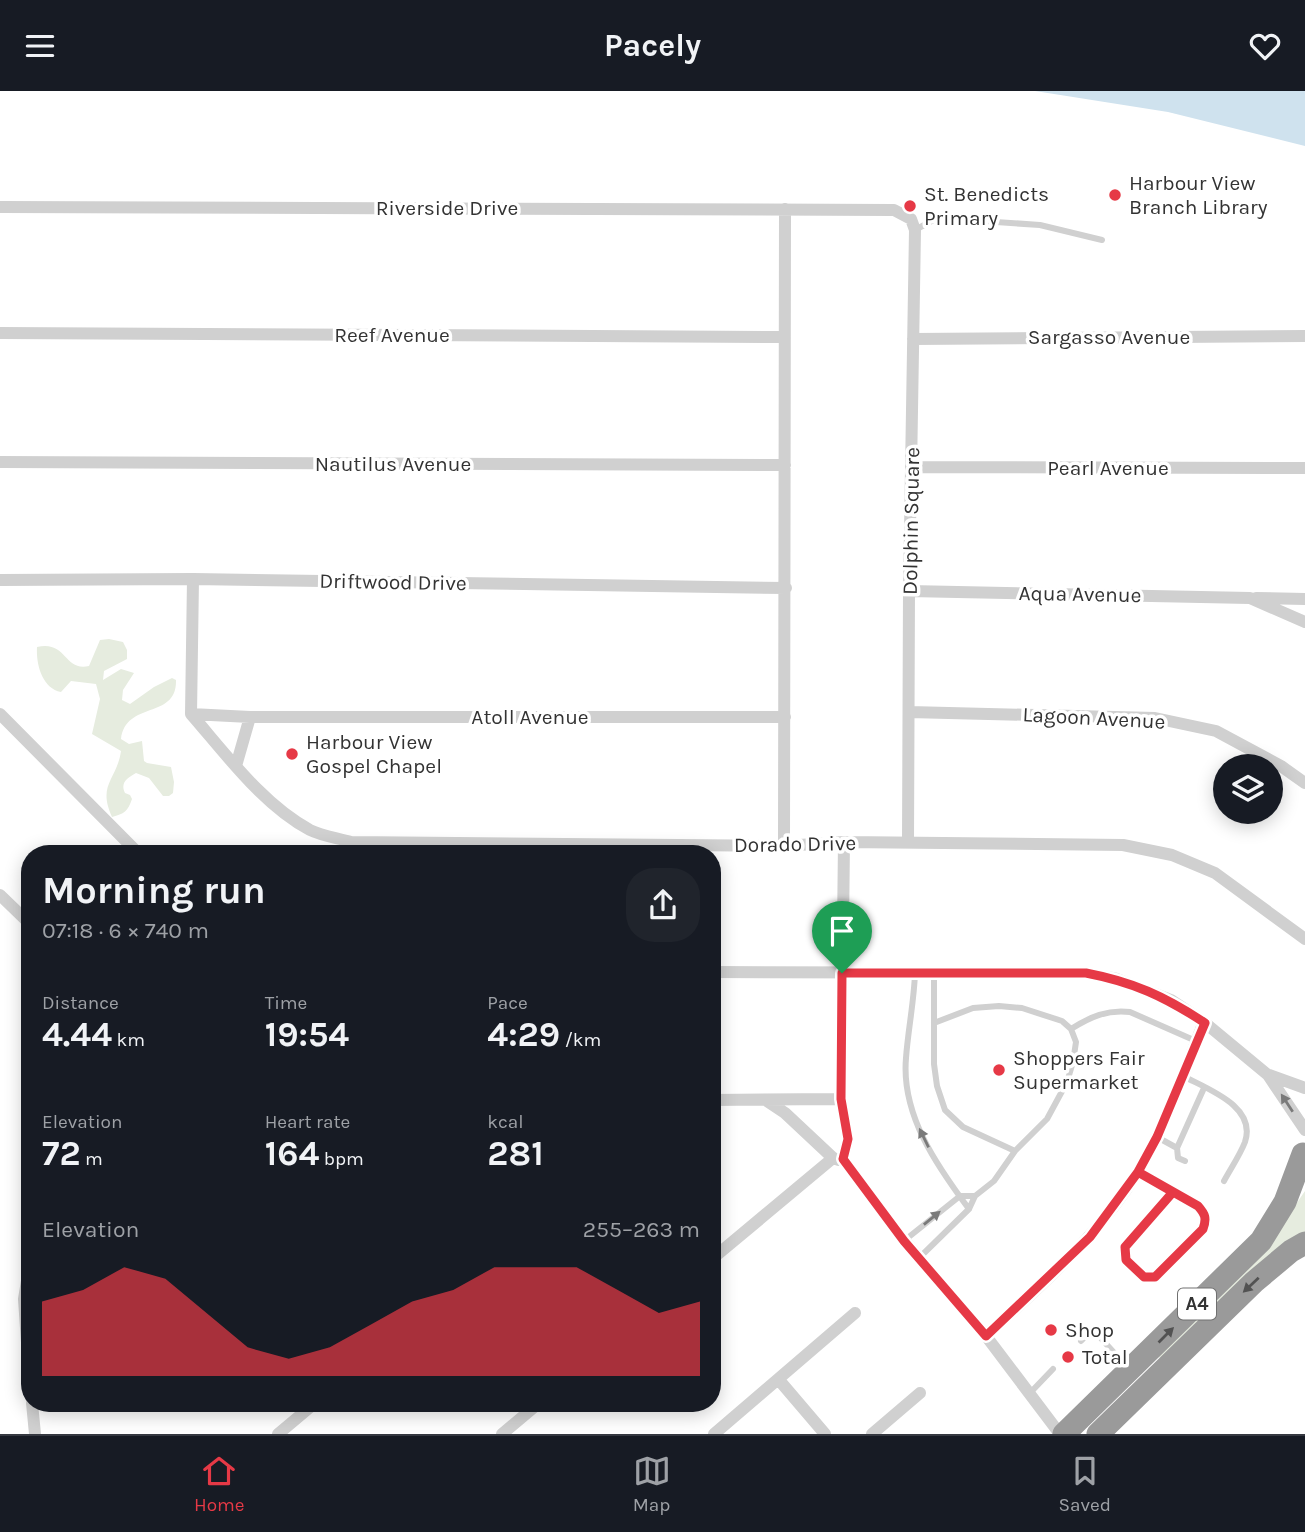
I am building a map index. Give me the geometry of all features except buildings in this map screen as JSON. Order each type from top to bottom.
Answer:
[{"type":"highway","name":"A4","points":[[1062,1434],[1130,1371],[1261,1241],[1285,1202],[1304,1155]]},
{"type":"highway","name":"A4","points":[[1098,1434],[1254,1282],[1291,1251],[1305,1243]]},
{"type":"street","name":"Riverside Drive","points":[[0,207],[894,210],[911,219],[915,230]]},
{"type":"street","points":[[784,846],[785,209]]},
{"type":"street","name":"Dolphin Square","points":[[908,842],[915,230]]},
{"type":"street","name":"Reef Avenue","points":[[0,333],[783,337]]},
{"type":"street","name":"Sargasso Avenue","points":[[913,339],[1305,336]]},
{"type":"street","name":"Nautilus Avenue","points":[[0,462],[785,465]]},
{"type":"street","name":"Pearl Avenue","points":[[912,467],[1305,468]]},
{"type":"street","points":[[191,714],[193,579]]},
{"type":"street","name":"Driftwood Drive","points":[[0,580],[193,579],[786,588]]},
{"type":"street","name":"Aqua Avenue","points":[[909,590],[1305,599]]},
{"type":"street","name":"Aqua Avenue","points":[[1250,598],[1305,622]]},
{"type":"street","name":"Lagoon Avenue","points":[[909,712],[1155,718],[1216,731],[1281,766],[1305,783]]},
{"type":"street","points":[[0,714],[130,845]]},
{"type":"street","name":"Atoll Avenue","points":[[191,714],[250,717],[785,717]]},
{"type":"street","name":"Dorado Drive","points":[[191,714],[236,766],[279,809],[311,831],[351,842],[676,845]]},
{"type":"street","points":[[236,766],[250,717]]},
{"type":"street","points":[[721,1252],[838,1159],[848,1139],[841,1099],[844,842]]},
{"type":"street","name":"Dorado Drive","points":[[721,845],[784,846],[844,842],[1123,845],[1172,855],[1215,873],[1305,939]]},
{"type":"street","points":[[0,895],[21,915]]},
{"type":"street","points":[[721,972],[1086,973],[1117,979],[1171,1000],[1205,1023],[1268,1075],[1305,1131]]},
{"type":"street","points":[[986,1336],[1090,1237],[1138,1172],[1157,1137],[1205,1023]]},
{"type":"street","points":[[1268,1075],[1305,1088]]},
{"type":"street","points":[[721,1100],[841,1099]]},
{"type":"street","points":[[767,1101],[838,1159],[986,1336],[1062,1434]]},
{"type":"street","points":[[714,1434],[855,1313]]},
{"type":"street","points":[[779,1380],[825,1434]]},
{"type":"street","points":[[872,1434],[920,1393]]},
{"type":"street","points":[[33,1412],[35,1434]]},
{"type":"street","points":[[278,1434],[304,1412]]},
{"type":"street","points":[[502,1434],[528,1412]]},
{"type":"lane","points":[[915,230],[937,218],[1040,225],[1102,240]]},
{"type":"lane","points":[[915,973],[906,1059],[908,1094],[923,1140],[969,1209]]},
{"type":"lane","points":[[934,973],[937,1086],[946,1109],[963,1127],[1015,1151]]},
{"type":"lane","points":[[919,1258],[969,1209],[975,1196],[994,1181],[1015,1151],[1047,1119],[1067,1082],[1076,1042],[1072,1029],[1062,1021],[1044,1014],[999,1006],[973,1008],[934,1023]]},
{"type":"lane","points":[[1072,1029],[1088,1019],[1119,1011],[1130,1012],[1197,1041]]},
{"type":"lane","points":[[1183,1076],[1240,1110],[1244,1119],[1247,1131],[1245,1141],[1224,1181]]},
{"type":"lane","points":[[1185,1161],[1178,1158],[1177,1148],[1204,1088]]},
{"type":"lane","points":[[1157,1137],[1177,1148]]},
{"type":"lane","points":[[1138,1172],[1198,1206],[1206,1220],[1203,1229],[1155,1277],[1144,1277],[1126,1260],[1125,1247],[1173,1192]]},
{"type":"lane","points":[[904,1241],[960,1196],[975,1196]]},
{"type":"lane","points":[[1081,1341],[1089,1333],[1098,1335],[1130,1371]]},
{"type":"lane","points":[[1029,1393],[1053,1369]]},
{"type":"shaded area","points":[[100,640],[123,642],[127,659],[104,671],[103,680],[121,669],[134,673],[123,690],[122,700],[130,704],[154,687],[172,678],[176,680],[169,701],[132,719],[125,727],[121,739],[129,744],[142,741],[144,761],[171,767],[173,793],[163,796],[149,778],[136,773],[124,784],[125,793],[132,799],[129,806],[123,813],[112,817],[107,789],[121,751],[92,734],[100,699],[96,684],[71,681],[61,692],[54,690],[39,668],[37,654],[37,647],[47,646],[60,652],[75,665],[89,666]]},
{"type":"shaded area","points":[[1305,1191],[1305,1237],[1165,1363],[1155,1353],[1269,1243]]},
{"type":"water","points":[[1035,91],[1305,91],[1305,146],[1168,112]]},
{"type":"place","name":"Harbour View Branch Library","points":[[1115,195]]},
{"type":"place","name":"St. Benedicts Primary","points":[[910,206]]},
{"type":"place","name":"Harbour View Gospel Chapel","points":[[292,754]]},
{"type":"place","name":"Shoppers Fair Supermarket","points":[[999,1070]]},
{"type":"place","name":"Shop","points":[[1051,1330]]},
{"type":"place","name":"Total","points":[[1068,1357]]},
{"type":"route","points":[[842,973],[841,1099],[848,1139],[843,1159],[904,1241],[986,1336],[1090,1237],[1138,1172],[1173,1192],[1125,1247],[1126,1260],[1144,1277],[1155,1277],[1203,1229],[1206,1220],[1198,1206],[1138,1172],[1157,1137],[1205,1023],[1171,1000],[1117,979],[1086,973],[842,973]]}]
